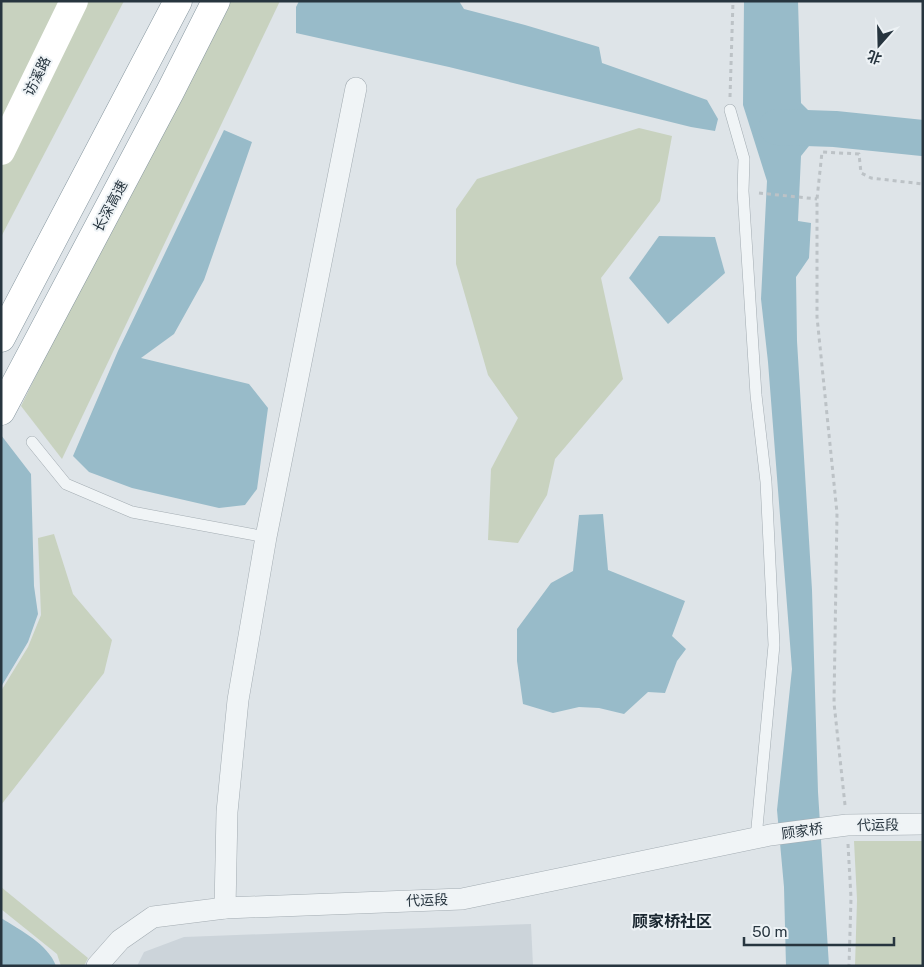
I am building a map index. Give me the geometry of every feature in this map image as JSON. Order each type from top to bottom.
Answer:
[{"type":"main road","name":"访溪路","points":[[1,151],[74,1]]},
{"type":"main road","points":[[1,338],[178,1]]},
{"type":"main road","name":"长深高速","points":[[6,402],[216,1]]},
{"type":"street","points":[[226,908],[227,812],[238,700],[266,537],[356,88]]},
{"type":"street","name":"代运段","points":[[840,826],[923,824]]},
{"type":"street","name":"顾家桥","points":[[763,837],[840,826]]},
{"type":"street","name":"代运段","points":[[96,966],[120,940],[153,917],[226,908],[462,899],[763,837]]},
{"type":"lane","points":[[730,110],[744,159],[743,191],[756,395],[766,482],[774,645],[763,837]]},
{"type":"lane","points":[[32,442],[66,484],[132,512],[266,537]]},
{"type":"path","points":[[730,110],[733,1]]},
{"type":"path","points":[[849,966],[851,898],[840,826],[834,703],[838,513],[817,317],[817,199],[822,152],[859,154],[861,173],[871,178],[923,184]]},
{"type":"path","points":[[743,191],[817,199]]},
{"type":"shaded area","points":[[531,924],[533,966],[137,966],[144,952],[184,937]]},
{"type":"green space","points":[[1,1],[124,1],[1,237]]},
{"type":"green space","points":[[221,1],[280,1],[62,459],[21,406]]},
{"type":"green space","points":[[639,128],[672,136],[660,201],[601,278],[623,379],[555,459],[547,495],[518,543],[488,540],[491,469],[518,418],[488,375],[456,264],[456,209],[477,179]]},
{"type":"green space","points":[[54,534],[73,594],[112,640],[104,673],[1,805],[1,691],[28,647],[41,615],[38,538]]},
{"type":"green space","points":[[854,841],[923,841],[923,966],[855,966],[857,900]]},
{"type":"green space","points":[[1,887],[88,958],[84,966],[61,966],[57,954],[1,909]]},
{"type":"water","points":[[299,1],[459,1],[464,9],[599,47],[602,63],[707,100],[718,119],[715,131],[691,127],[449,67],[296,33],[296,7]]},
{"type":"water","points":[[744,1],[798,1],[801,103],[817,119],[827,120],[826,146],[809,146],[801,156],[798,221],[811,223],[809,258],[796,277],[797,341],[812,590],[818,792],[829,966],[786,966],[784,887],[777,810],[792,669],[768,362],[761,299],[767,181],[743,105]]},
{"type":"water","points":[[224,130],[252,142],[204,280],[174,334],[141,358],[249,384],[268,408],[257,489],[245,505],[219,508],[132,488],[89,472],[73,456],[118,351]]},
{"type":"water","points":[[659,236],[715,237],[725,273],[668,324],[629,278]]},
{"type":"water","points":[[1,435],[31,474],[34,586],[38,614],[28,642],[1,687]]},
{"type":"water","points":[[603,514],[608,570],[685,601],[672,636],[686,649],[677,661],[665,693],[648,692],[624,714],[599,708],[579,707],[553,713],[523,704],[517,661],[517,629],[551,583],[573,571],[579,515]]},
{"type":"water","points":[[1,918],[40,944],[47,951],[56,966],[1,966]]},
{"type":"waterway","points":[[777,127],[835,129],[923,138]]},
{"type":"district","name":"顾家桥社区","points":[[672,921]]}]
